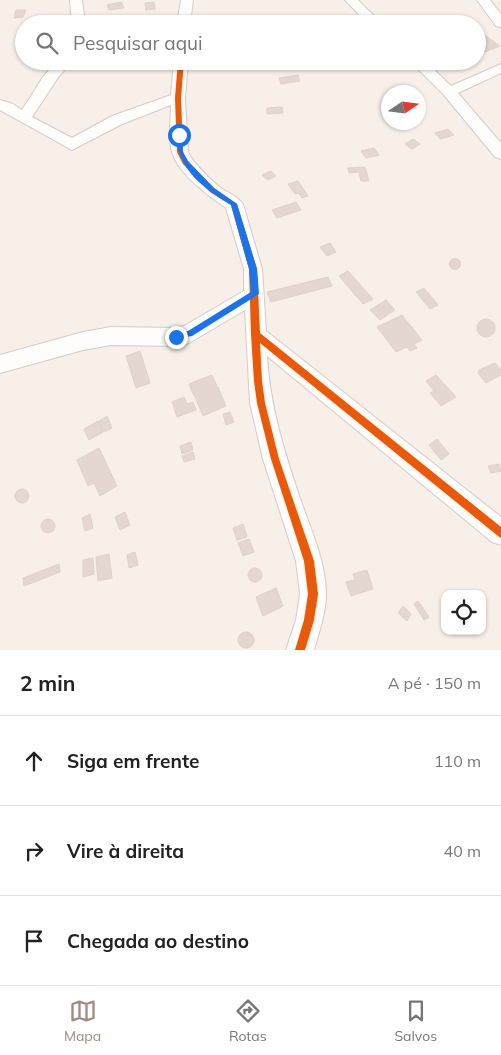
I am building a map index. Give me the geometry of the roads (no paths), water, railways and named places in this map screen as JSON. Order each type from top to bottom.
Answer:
[{"type":"street","points":[[76,0],[78,15]]},
{"type":"street","points":[[184,15],[187,0]]},
{"type":"street","points":[[351,0],[367,15]]},
{"type":"street","points":[[482,0],[501,23]]},
{"type":"street","points":[[449,92],[501,68]]},
{"type":"street","points":[[22,118],[35,104],[57,70]]},
{"type":"street","points":[[180,70],[178,98],[180,152],[185,162],[212,190],[234,204],[253,269],[261,403],[275,459],[309,561],[313,594],[309,620],[300,650]]},
{"type":"street","points":[[426,70],[449,92],[501,153]]},
{"type":"street","points":[[0,105],[8,107],[22,118],[72,145],[148,106],[178,98]]},
{"type":"street","points":[[0,364],[83,341],[111,336],[176,337],[189,334],[255,294]]},
{"type":"street","points":[[256,334],[501,533]]}]
